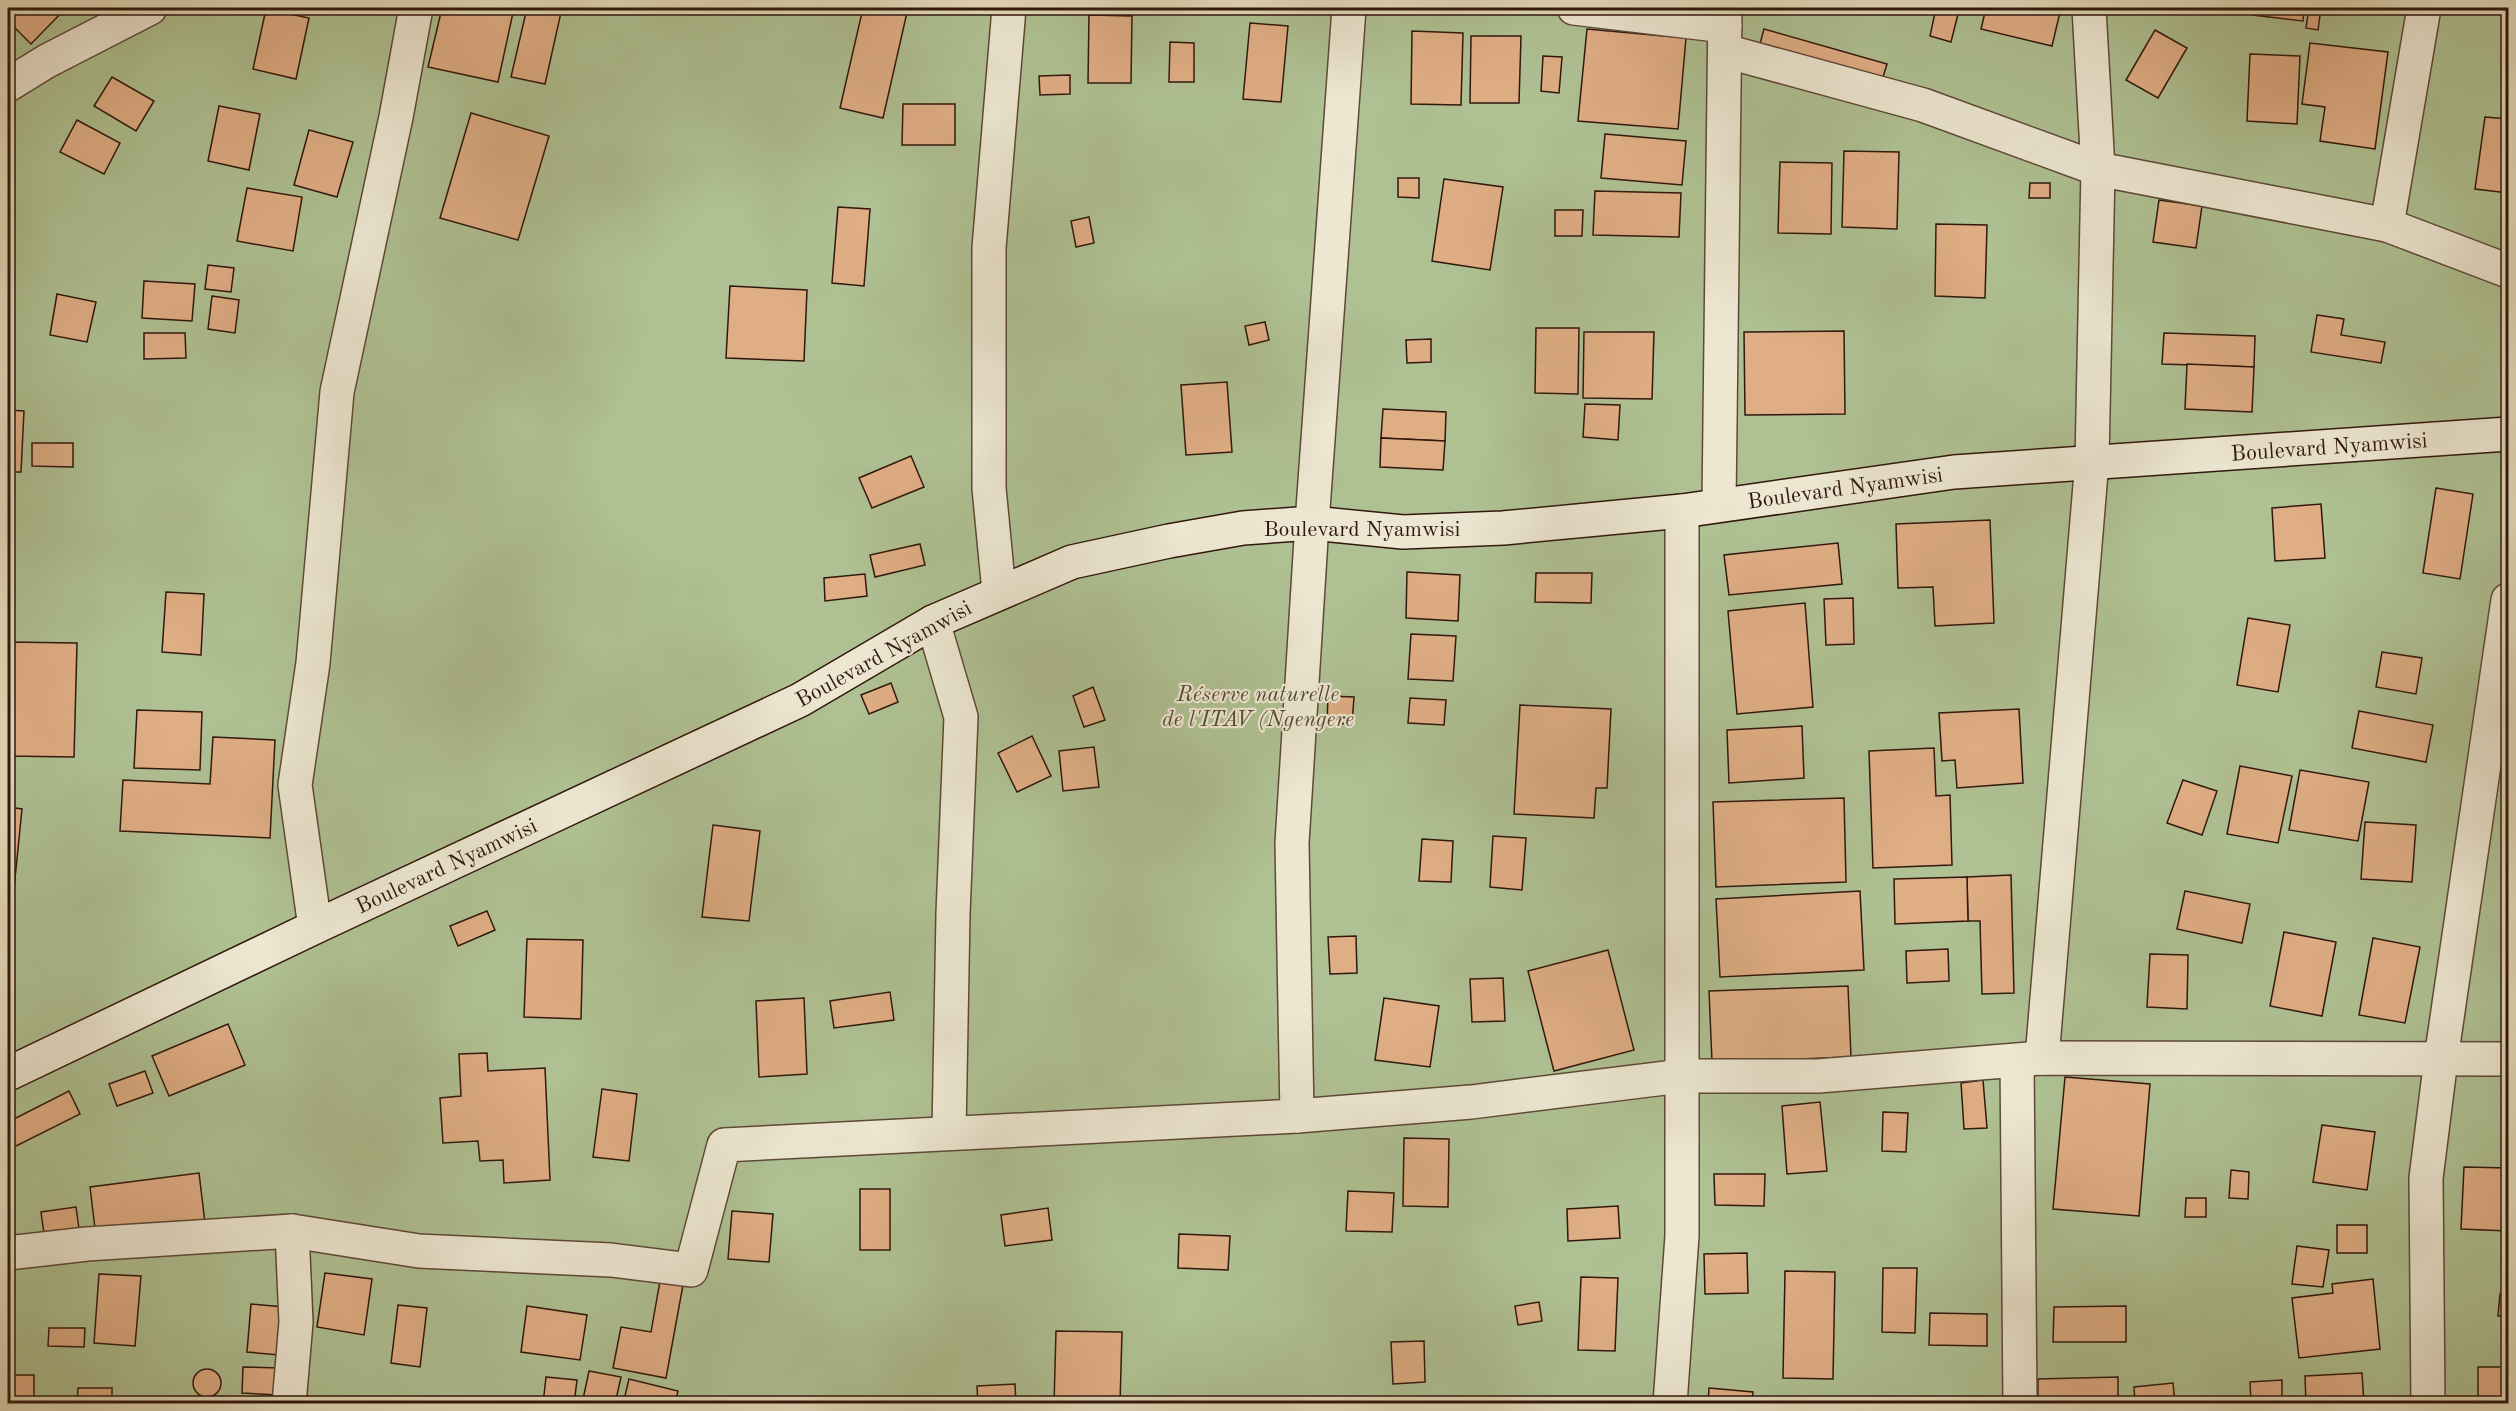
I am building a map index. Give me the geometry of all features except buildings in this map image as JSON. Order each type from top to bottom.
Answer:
[{"type":"street","points":[[8,85],[47,61],[150,8]]},
{"type":"street","points":[[315,927],[295,785],[313,663],[337,392],[396,117],[416,8]]},
{"type":"street","points":[[999,592],[989,488],[989,248],[1009,8]]},
{"type":"street","points":[[1297,1116],[1292,843],[1312,523],[1349,8]]},
{"type":"street","points":[[1574,8],[1725,28],[1923,105],[2098,169],[2387,225],[2508,270]]},
{"type":"street","points":[[2020,1404],[2030,1060],[2092,461],[2098,169],[2089,8]]},
{"type":"street","points":[[2387,225],[2424,8]]},
{"type":"street","points":[[1719,504],[1725,28]]},
{"type":"street","name":"Boulevard Nyamwisi","points":[[8,1074],[315,927],[800,700],[933,622],[1072,562],[1169,540],[1243,528],[1312,523],[1402,532],[1503,528],[1682,511],[1954,472],[2508,434]]},
{"type":"street","points":[[1670,1404],[1682,1236],[1682,511]]},
{"type":"street","points":[[2428,1404],[2426,1178],[2441,1059],[2508,600]]},
{"type":"street","points":[[933,622],[961,717],[953,914],[949,1133]]},
{"type":"street","points":[[8,1253],[87,1244],[292,1231],[419,1251],[611,1260],[691,1270],[724,1145],[1297,1116],[1471,1102],[1681,1076],[1818,1076],[2030,1060],[2508,1059]]},
{"type":"street","points":[[289,1404],[296,1322],[292,1231]]},
{"type":"green space","name":"Réserve naturelle de l'ITAV (Ngengere","points":[[8,8],[2508,8],[2508,1403],[8,1403]]}]
